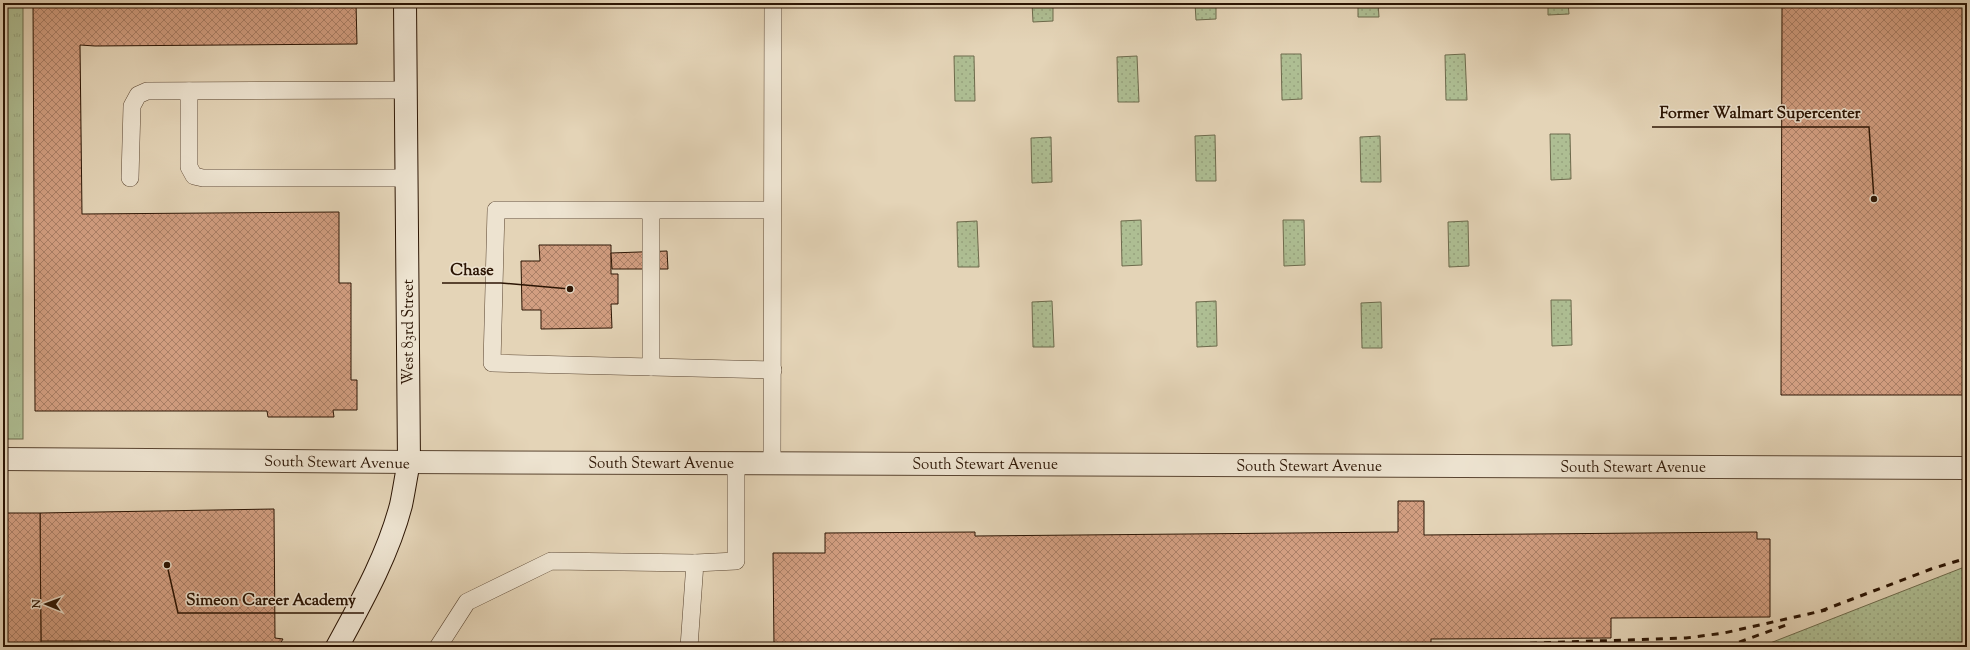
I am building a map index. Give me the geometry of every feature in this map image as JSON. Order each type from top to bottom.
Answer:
[{"type":"street","name":"West 83rd Street","points":[[338,647],[376,573],[392,532],[401,504],[409,462],[405,3]]},
{"type":"street","name":"South Stewart Avenue","points":[[3,459],[772,464],[1967,468]]},
{"type":"lane","points":[[772,464],[773,3]]},
{"type":"lane","points":[[130,178],[132,106],[138,95],[147,91],[406,90]]},
{"type":"lane","points":[[190,91],[189,167],[194,176],[203,178],[406,178]]},
{"type":"lane","points":[[772,210],[496,210],[492,363],[772,370]]},
{"type":"lane","points":[[651,210],[651,367]]},
{"type":"lane","points":[[438,647],[467,602],[551,561],[695,563],[736,561],[736,463]]},
{"type":"lane","points":[[689,647],[695,563]]},
{"type":"green space","points":[[3,3],[23,3],[23,439],[3,439]]},
{"type":"green space","points":[[1032,3],[1053,3],[1053,21],[1033,22]]},
{"type":"green space","points":[[1195,3],[1216,3],[1216,19],[1196,20]]},
{"type":"green space","points":[[1358,3],[1378,3],[1379,17],[1358,17]]},
{"type":"green space","points":[[1548,3],[1568,3],[1569,14],[1548,15]]},
{"type":"green space","points":[[1281,54],[1301,54],[1302,99],[1282,100]]},
{"type":"green space","points":[[1465,54],[1467,100],[1446,100],[1445,55]]},
{"type":"green space","points":[[954,56],[974,56],[975,101],[955,101]]},
{"type":"green space","points":[[1137,56],[1139,102],[1118,102],[1117,57]]},
{"type":"green space","points":[[1550,134],[1570,134],[1571,179],[1551,180]]},
{"type":"green space","points":[[1215,135],[1216,181],[1196,181],[1195,136]]},
{"type":"green space","points":[[1380,136],[1381,182],[1361,182],[1360,137]]},
{"type":"green space","points":[[1051,137],[1052,182],[1032,183],[1031,138]]},
{"type":"green space","points":[[1141,220],[1142,265],[1122,266],[1121,221]]},
{"type":"green space","points":[[1283,220],[1304,220],[1305,265],[1284,266]]},
{"type":"green space","points":[[977,221],[979,267],[958,267],[957,222]]},
{"type":"green space","points":[[1468,221],[1469,266],[1449,267],[1448,222]]},
{"type":"green space","points":[[1551,300],[1571,300],[1572,345],[1552,346]]},
{"type":"green space","points":[[1052,301],[1054,347],[1033,347],[1032,302]]},
{"type":"green space","points":[[1216,301],[1217,346],[1197,347],[1196,302]]},
{"type":"green space","points":[[1381,302],[1382,348],[1362,348],[1361,303]]},
{"type":"green space","points":[[1967,566],[1967,647],[1760,647]]},
{"type":"building","points":[[33,3],[356,3],[357,44],[80,45],[82,214],[339,212],[339,283],[351,283],[351,380],[357,380],[357,410],[333,410],[334,417],[268,417],[267,411],[35,411]]},
{"type":"building","points":[[1782,3],[1967,3],[1967,395],[1781,395]]},
{"type":"building","points":[[539,245],[611,245],[611,274],[618,274],[618,304],[611,304],[612,328],[541,329],[541,310],[522,310],[521,261],[540,261]]},
{"type":"building","points":[[667,251],[668,269],[612,269],[611,253]]},
{"type":"building","points":[[1398,501],[1424,501],[1424,535],[1757,532],[1757,539],[1770,539],[1770,617],[1611,618],[1611,638],[1431,639],[1431,647],[774,647],[773,553],[825,553],[825,533],[975,532],[975,536],[1398,532]]},
{"type":"building","points":[[274,509],[275,638],[283,639],[278,647],[110,647],[110,641],[41,641],[40,513]]},
{"type":"building","points":[[3,513],[40,513],[41,647],[3,647]]},
{"type":"railway","points":[[1821,611],[1931,569],[1967,558]]},
{"type":"railway","points":[[1446,646],[1686,638],[1724,633],[1826,610]]},
{"type":"railway","points":[[1726,647],[1786,625]]},
{"type":"railway","points":[[1963,647],[1967,646]]},
{"type":"place","name":"Former Walmart Supercenter","points":[[1874,199]]},
{"type":"place","name":"Chase","points":[[570,289]]},
{"type":"place","name":"Simeon Career Academy","points":[[167,565]]}]
